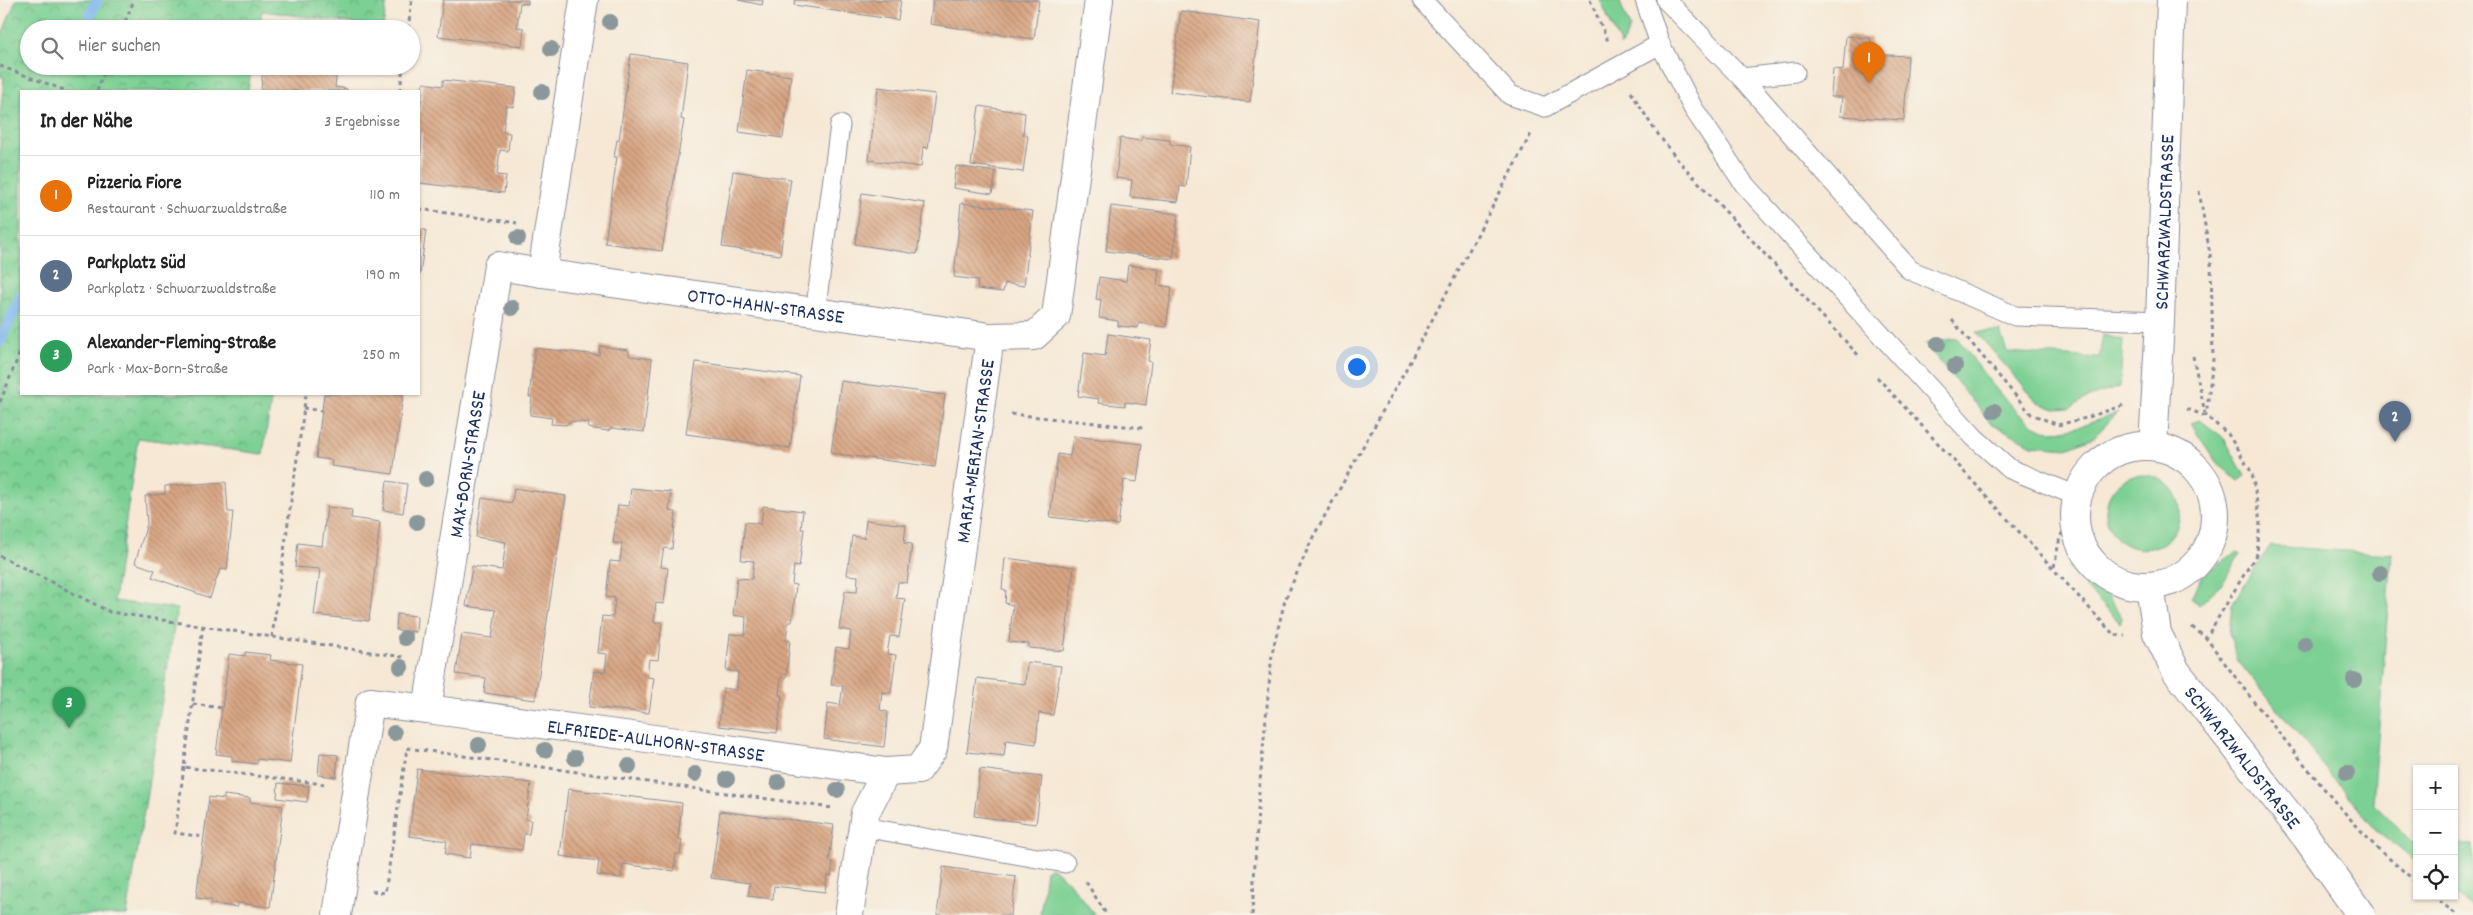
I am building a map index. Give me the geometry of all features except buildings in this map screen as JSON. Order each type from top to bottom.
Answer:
[{"type":"street","points":[[542,273],[584,0]]},
{"type":"street","name":"MARIA-MERIAN-STRASSE","points":[[886,772],[918,770],[933,749],[978,410],[990,337],[1034,336],[1056,316],[1099,0]]},
{"type":"street","name":"SCHWARZWALDSTRASSE","points":[[2153,446],[2157,404],[2171,0]]},
{"type":"street","name":"MAX-BORN-STRASSE","points":[[427,709],[498,266],[542,273]]},
{"type":"street","name":"OTTO-HAHN-STRASSE","points":[[542,273],[815,314],[990,337]]},
{"type":"street","points":[[2133,446],[2153,446],[2170,450],[2186,458],[2199,471],[2209,485],[2214,502],[2215,520],[2206,552],[2182,576],[2150,586],[2128,585],[2108,576],[2091,562],[2080,543],[2075,528],[2076,504],[2086,478],[2098,463],[2114,452],[2133,446]]},
{"type":"street","name":"SCHWARZWALDSTRASSE","points":[[2150,586],[2157,633],[2176,671],[2306,837],[2361,915]]},
{"type":"street","points":[[338,915],[370,702],[427,709]]},
{"type":"street","name":"ELFRIEDE-AULHORN-STRASSE","points":[[427,709],[886,772]]},
{"type":"street","points":[[849,915],[864,820],[886,772]]},
{"type":"lane","points":[[1422,0],[1510,95],[1545,107],[1660,44]]},
{"type":"lane","points":[[1645,0],[1660,44],[1693,108],[1744,184],[1974,437],[2010,469],[2076,504]]},
{"type":"lane","points":[[1666,0],[1742,78],[1910,270],[2015,316],[2160,321]]},
{"type":"lane","points":[[1742,78],[1795,72]]},
{"type":"lane","points":[[815,314],[840,125]]},
{"type":"lane","points":[[864,820],[1065,863]]},
{"type":"path","points":[[126,20],[134,0]]},
{"type":"path","points":[[409,20],[412,0]]},
{"type":"path","points":[[1590,0],[1618,67]]},
{"type":"path","points":[[0,66],[20,73]]},
{"type":"path","points":[[24,75],[64,90]]},
{"type":"path","points":[[97,90],[103,75]]},
{"type":"path","points":[[400,90],[402,75]]},
{"type":"path","points":[[1252,915],[1259,792],[1272,653],[1285,600],[1312,539],[1406,369],[1545,107]]},
{"type":"path","points":[[2198,183],[2212,260],[2213,360],[2206,416]]},
{"type":"path","points":[[420,209],[550,227]]},
{"type":"path","points":[[1948,316],[2031,414],[2058,425],[2086,418],[2123,405],[2157,404],[2179,406],[2206,416],[2228,434],[2252,473],[2260,522],[2257,552],[2206,638],[2254,702],[2335,802],[2374,845],[2413,879]]},
{"type":"path","points":[[0,402],[20,352]]},
{"type":"path","points":[[272,637],[306,395]]},
{"type":"path","points":[[303,408],[322,411]]},
{"type":"path","points":[[978,410],[1143,428]]},
{"type":"path","points":[[2054,567],[2060,537],[2076,504]]},
{"type":"path","points":[[0,556],[110,612],[435,662]]},
{"type":"path","points":[[203,626],[174,833],[204,837]]},
{"type":"path","points":[[193,704],[222,708]]},
{"type":"path","points":[[342,887],[385,892],[407,748],[864,820]]},
{"type":"path","points":[[184,767],[357,788]]},
{"type":"path","points":[[1065,863],[1088,884],[1107,915]]},
{"type":"path","points":[[2438,900],[2457,915]]},
{"type":"green space","points":[[16,0],[387,0],[384,20],[330,20],[262,11],[260,20],[20,20],[20,75],[251,75],[248,90],[20,90],[20,395],[272,395],[263,454],[138,438],[114,601],[177,609],[127,915],[0,915],[0,116],[4,78],[0,76],[0,39]]},
{"type":"green space","points":[[1600,0],[1619,0],[1630,28],[1621,46]]},
{"type":"green space","points":[[2000,331],[2007,352],[2099,358],[2103,335],[2123,340],[2120,387],[2088,397],[2071,408],[2055,409],[2037,402],[1976,332]]},
{"type":"green space","points":[[1957,338],[2000,394],[2026,420],[2039,428],[2060,431],[2118,412],[2094,437],[2067,448],[2032,445],[1991,423],[1925,344]]},
{"type":"green space","points":[[2200,420],[2224,438],[2245,476],[2239,481],[2217,463],[2190,423]]},
{"type":"green space","points":[[2143,475],[2164,481],[2174,491],[2180,512],[2174,533],[2164,543],[2143,549],[2122,543],[2112,533],[2106,512],[2112,491],[2122,481]]},
{"type":"green space","points":[[2270,546],[2392,554],[2373,803],[2413,843],[2413,860],[2375,829],[2238,661],[2229,633],[2232,604]]},
{"type":"green space","points":[[2236,552],[2240,554],[2223,583],[2199,605],[2191,598],[2203,575]]},
{"type":"green space","points":[[2073,565],[2108,596],[2122,619],[2120,623],[2067,567]]},
{"type":"green space","points":[[2458,844],[2473,845],[2473,908],[2458,896]]},
{"type":"green space","points":[[1051,867],[1069,882],[1095,915],[1040,915],[1046,871]]},
{"type":"waterway","points":[[88,20],[97,0]]},
{"type":"waterway","points":[[0,342],[20,297]]},
{"type":"place","name":"Pizzeria Fiore","points":[[1869,83]]},
{"type":"place","name":"Parkplatz Süd","points":[[2395,442]]},
{"type":"place","name":"Alexander-Fleming-Straße","points":[[69,728]]}]
